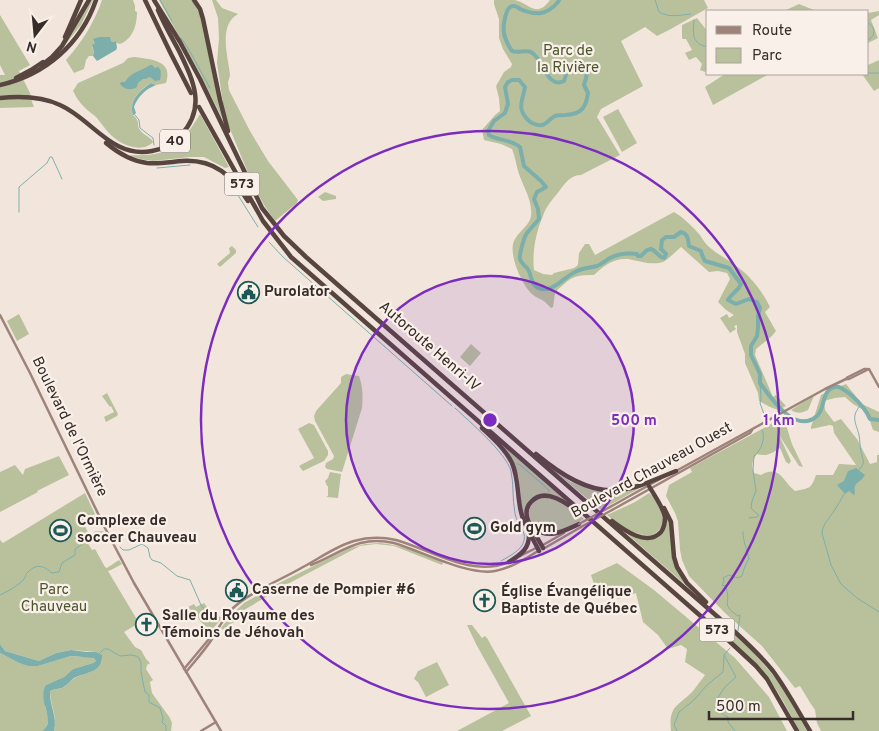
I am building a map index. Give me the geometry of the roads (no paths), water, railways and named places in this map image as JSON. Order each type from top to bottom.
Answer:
[{"type":"highway","points":[[0,84],[26,74],[51,54],[66,36],[81,0]]},
{"type":"highway","points":[[0,84],[29,74],[52,57],[67,39],[89,0]]},
{"type":"highway","points":[[0,84],[32,75],[58,56],[82,30],[96,0]]},
{"type":"highway","points":[[145,0],[191,93]]},
{"type":"highway","name":"40","points":[[0,98],[19,96],[55,103],[83,119],[108,141],[126,151],[149,152],[161,149],[174,142],[191,120],[196,94],[190,74],[154,0]]},
{"type":"highway","name":"Autoroute Henri-IV","points":[[154,0],[200,79],[262,208],[284,236],[735,632],[773,671],[788,692],[810,731]]},
{"type":"highway","points":[[194,0],[200,9],[222,110],[238,158]]},
{"type":"highway","points":[[36,98],[75,116],[115,150],[129,158],[152,163],[195,161],[210,164],[220,169],[235,182],[270,236],[291,257]]},
{"type":"highway","name":"Autoroute Henri-IV","points":[[199,107],[262,220],[291,257],[756,666],[767,679],[797,731]]},
{"type":"highway","points":[[466,396],[553,468],[586,485],[604,490],[621,490],[638,486],[676,471]]},
{"type":"highway","points":[[456,402],[499,445],[511,462],[517,478],[521,511],[540,548]]},
{"type":"highway","points":[[553,473],[617,525],[644,538],[657,535],[662,530],[664,524],[665,516],[651,487]]},
{"type":"highway","points":[[651,487],[671,522],[674,557],[682,576],[735,632]]},
{"type":"highway","points":[[509,562],[526,548],[529,542],[530,528],[527,515],[529,505],[538,497],[548,496],[568,505],[619,544]]},
{"type":"highway","points":[[530,528],[550,535],[580,526]]},
{"type":"main road","name":"Boulevard de l'Ormière","points":[[0,315],[105,528],[142,597],[221,731]]},
{"type":"main road","name":"Boulevard Chauveau Ouest","points":[[651,487],[722,444],[782,414],[820,392],[869,369],[879,387]]},
{"type":"main road","name":"Boulevard Chauveau Ouest","points":[[304,567],[345,544],[364,539],[378,538],[395,540],[472,566],[492,567],[509,562],[540,548],[750,433],[753,429]]},
{"type":"main road","points":[[185,670],[212,639],[231,610],[245,598],[304,567],[348,547],[371,541],[394,543],[482,572],[504,568],[540,548]]},
{"type":"main road","points":[[201,731],[216,722]]},
{"type":"water","points":[[110,37],[111,41],[116,41],[117,48],[97,61],[93,56],[92,45],[95,43],[93,39]]},
{"type":"water","points":[[150,65],[159,68],[161,73],[160,80],[155,81],[150,77],[143,79],[138,83],[137,87],[131,89],[126,89],[120,84],[133,74]]},
{"type":"water","points":[[151,83],[156,85],[140,96],[134,107],[136,113],[133,115],[132,105],[136,96]]},
{"type":"water","points":[[856,468],[865,475],[856,484],[854,495],[849,491],[845,494],[837,485],[844,481],[848,471]]},
{"type":"water","points":[[0,644],[5,651],[39,661],[56,653],[71,650],[96,652],[102,655],[102,661],[97,669],[74,678],[62,688],[50,691],[55,721],[54,731],[42,731],[48,722],[43,698],[46,685],[64,677],[73,669],[96,661],[94,658],[71,656],[38,666],[29,666],[0,653]]},
{"type":"waterway","points":[[160,0],[172,21]]},
{"type":"waterway","points":[[559,0],[550,10],[541,13],[531,13],[516,6],[510,7],[505,17],[504,36],[512,51],[531,52],[539,60],[549,77],[558,83],[564,81],[569,65],[575,63],[584,64],[587,72],[584,85],[588,93],[584,106],[576,113],[555,116],[542,125],[534,124],[524,116],[521,108],[525,87],[519,80],[512,80],[505,87],[508,104],[505,113],[494,121],[488,131],[489,135],[520,147],[524,166],[546,187],[537,192],[534,199],[539,219],[526,235],[520,254],[520,260],[529,270],[535,286],[548,289],[571,274],[597,266],[610,258],[620,255],[637,254],[641,256],[651,249],[664,258],[666,254],[661,249],[662,240],[666,237],[674,237],[681,232],[687,237],[689,246],[701,251],[705,261],[729,268],[741,284],[728,300],[736,304],[749,299],[757,302],[760,308],[758,328],[757,336],[751,346],[751,355],[760,374],[760,383],[784,412],[800,421],[809,421],[819,413],[828,391],[831,388],[840,387],[857,400],[870,419],[879,420]]},
{"type":"waterway","points":[[655,0],[659,12],[663,14],[675,16],[691,14]]},
{"type":"waterway","points":[[694,20],[694,38],[702,46],[706,47]]},
{"type":"waterway","points":[[869,24],[874,29],[874,34],[869,39]]},
{"type":"waterway","points":[[181,38],[210,88]]},
{"type":"waterway","points":[[869,73],[879,73]]},
{"type":"waterway","points":[[135,115],[139,120],[140,128],[153,138],[154,145]]},
{"type":"waterway","points":[[19,212],[19,187],[47,163],[50,157],[52,157],[62,179]]},
{"type":"waterway","points":[[157,168],[190,165]]},
{"type":"waterway","points":[[234,189],[258,227]]},
{"type":"waterway","points":[[269,242],[283,257],[452,406]]},
{"type":"waterway","points":[[760,383],[760,403],[765,417]]},
{"type":"waterway","points":[[859,470],[863,465],[863,461],[855,416],[861,405]]},
{"type":"waterway","points":[[455,408],[495,447],[511,471],[515,513],[523,531],[524,539],[521,547],[501,561]]},
{"type":"waterway","points":[[749,518],[759,515],[751,508],[756,491],[753,470],[754,456],[762,444],[762,430]]},
{"type":"waterway","points":[[517,464],[549,490],[549,492]]},
{"type":"waterway","points":[[844,494],[825,524],[822,533],[831,565],[841,584],[857,598],[879,612]]},
{"type":"waterway","points":[[0,595],[19,584],[34,567],[40,566],[52,573],[59,572],[62,563],[75,555],[75,549],[95,532],[103,532]]},
{"type":"waterway","points":[[738,631],[740,615],[738,616],[729,608],[727,592],[725,586],[722,585],[723,578],[729,575],[737,578],[742,576],[749,559],[743,532]]},
{"type":"waterway","points":[[120,547],[123,550],[129,550],[142,544],[148,548],[152,560],[161,563],[177,576],[190,580],[201,605],[212,619],[218,620]]},
{"type":"waterway","points":[[730,648],[724,655],[736,677],[725,687],[716,700],[719,710],[728,717],[728,722],[735,731]]},
{"type":"waterway","points":[[100,653],[104,649],[108,649],[120,656],[131,655],[139,658],[145,692],[149,695],[149,702],[160,708],[163,718],[162,722],[166,726],[166,731]]},
{"type":"waterway","points":[[677,731],[674,725],[679,712],[723,672],[724,656]]},
{"type":"place","name":"Purolator","points":[[248,292]]},
{"type":"place","name":"Gold gym","points":[[474,528]]},
{"type":"place","name":"Complexe de soccer Chauveau","points":[[61,530]]},
{"type":"place","name":"Caserne de Pompier #6","points":[[236,590]]},
{"type":"place","name":"Église Évangélique Baptiste de Québec","points":[[485,601]]},
{"type":"place","name":"Salle du Royaume des Témoins de Jéhovah","points":[[146,625]]},
{"type":"park label","name":"Parc de la Rivière","points":[[568,60]]},
{"type":"park label","name":"Parc Chauveau","points":[[54,598]]}]
